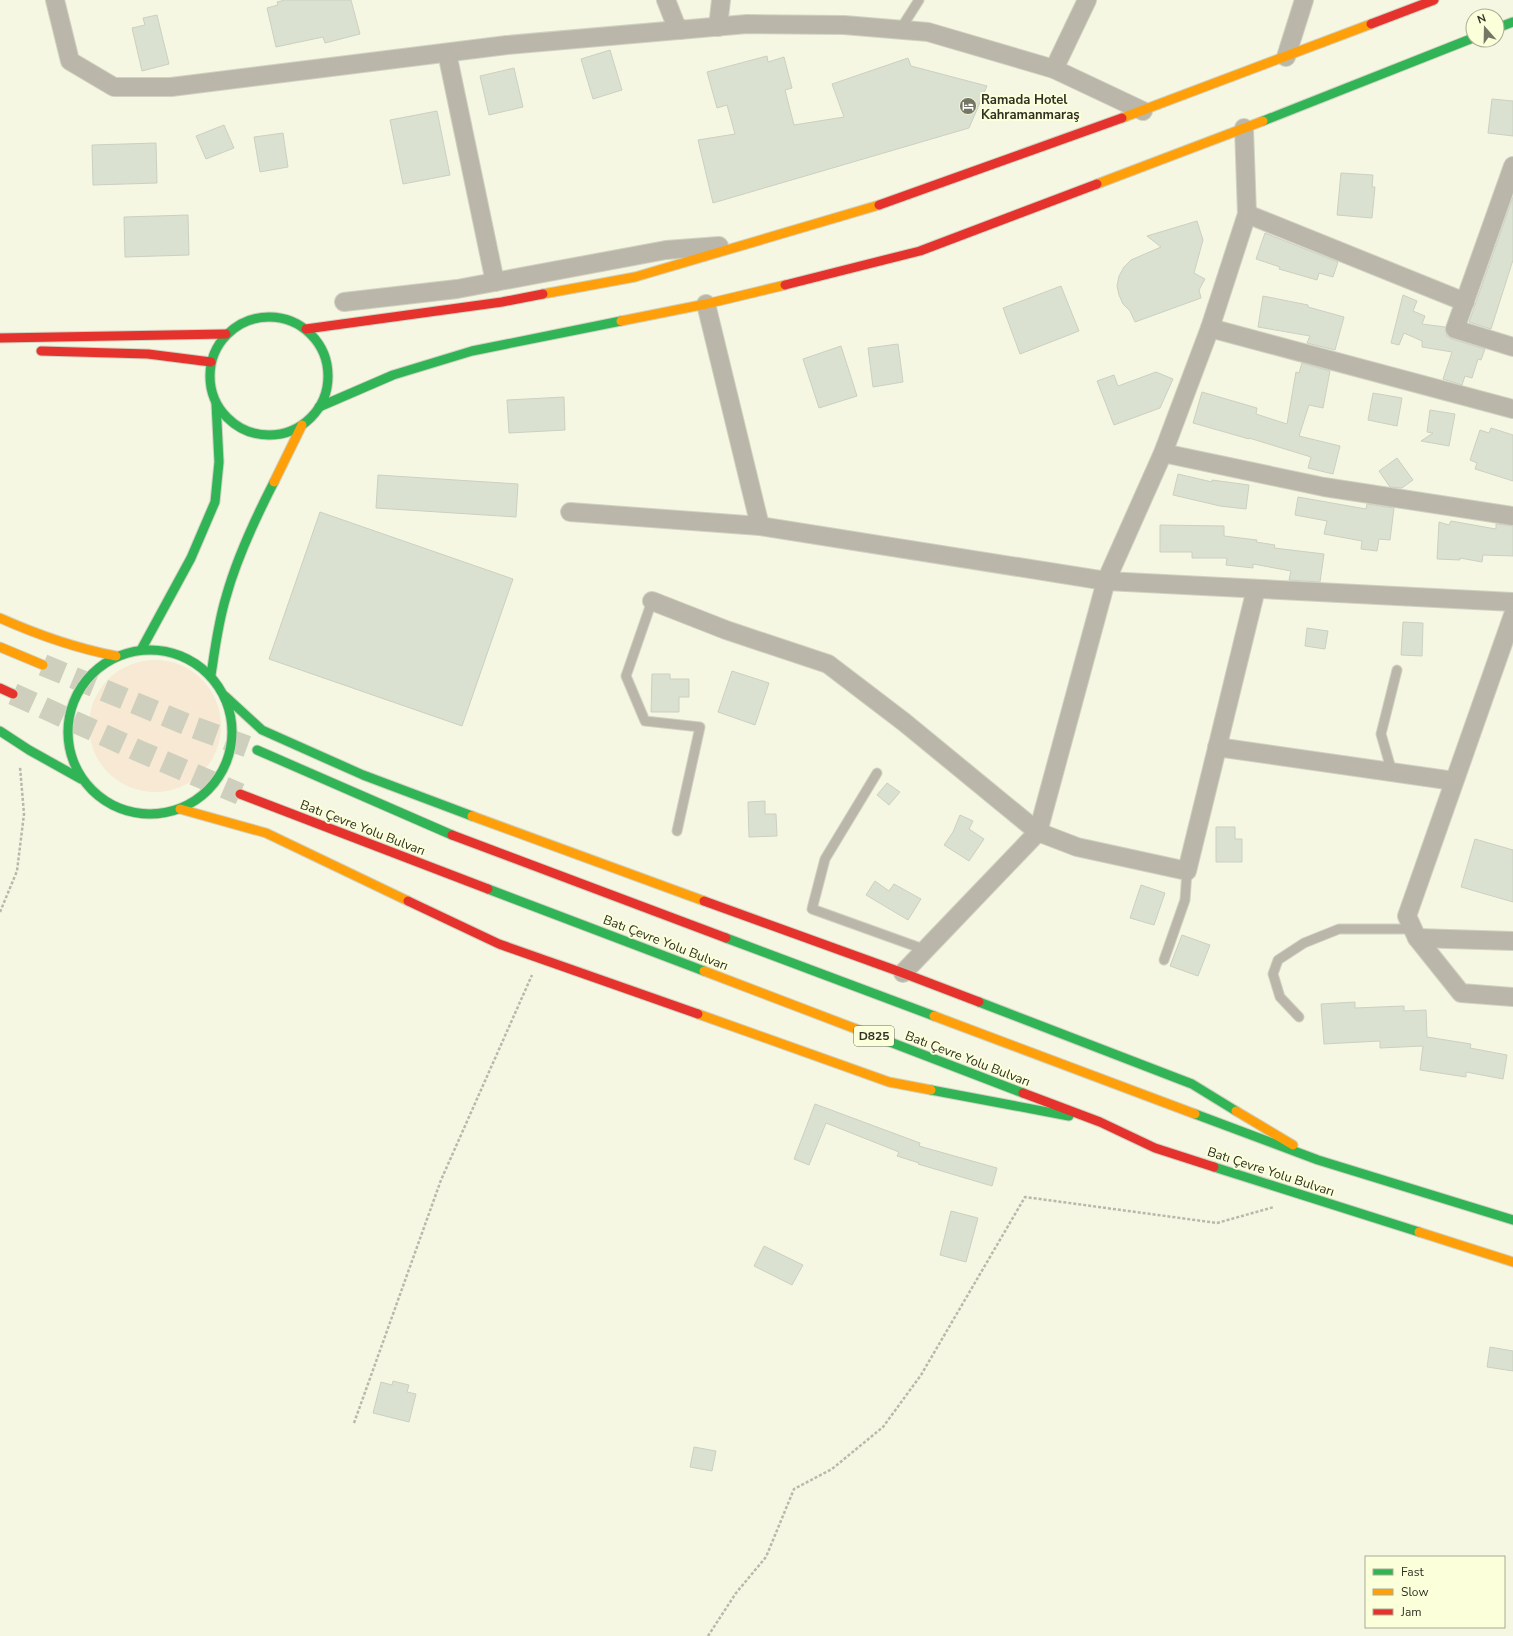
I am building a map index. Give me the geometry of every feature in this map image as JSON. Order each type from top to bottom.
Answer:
[{"type":"main road","points":[[306,329],[502,302],[634,277],[748,244],[893,200],[1143,111],[1434,0]]},
{"type":"main road","points":[[320,407],[394,374],[472,351],[706,304],[920,251],[1244,128],[1465,41]]},
{"type":"main road","points":[[271,316],[284,318],[295,322],[306,329],[315,337],[322,348],[326,359],[328,384],[320,407],[312,417],[302,425],[291,431],[279,434],[266,435],[254,433],[242,429],[232,422],[223,414],[211,392],[209,380],[211,362],[218,344],[226,334],[236,326],[247,320],[259,317],[271,316]]},
{"type":"main road","points":[[0,338],[226,334]]},
{"type":"main road","points":[[31,351],[149,355],[189,358],[211,362]]},
{"type":"main road","points":[[141,650],[191,558],[215,502],[219,462],[216,403]]},
{"type":"main road","points":[[211,675],[215,648],[229,587],[259,513],[302,425]]},
{"type":"main road","points":[[0,618],[27,630],[82,649],[116,656]]},
{"type":"main road","points":[[0,647],[43,665]]},
{"type":"main road","points":[[81,780],[70,758],[66,734],[70,709],[80,687],[96,669],[116,656],[141,650],[167,651],[191,660],[211,675],[225,696],[262,730],[363,775],[573,854],[903,973],[1192,1084],[1318,1160]]},
{"type":"main road","points":[[0,688],[13,694]]},
{"type":"main road","points":[[0,731],[17,743],[81,780],[100,799],[125,811],[153,815],[180,809],[203,796],[221,775],[231,750],[232,723],[225,696]]},
{"type":"main road","name":"Batı Çevre Yolu Bulvarı","points":[[257,750],[447,833],[1318,1160],[1513,1220]]},
{"type":"main road","name":"Batı Çevre Yolu Bulvarı","points":[[240,794],[1100,1122],[1155,1148],[1513,1262]]},
{"type":"main road","points":[[180,809],[266,833],[499,944],[889,1082],[1100,1122]]},
{"type":"street","points":[[55,0],[70,61],[114,87],[171,87],[506,45],[747,24],[844,25],[928,32],[1054,69],[1143,111]]},
{"type":"street","points":[[666,0],[675,23],[680,30]]},
{"type":"street","points":[[718,27],[721,0]]},
{"type":"street","points":[[1054,69],[1087,0]]},
{"type":"street","points":[[1286,56],[1304,0]]},
{"type":"street","points":[[447,53],[495,282]]},
{"type":"street","points":[[903,973],[1038,832],[1106,581],[1163,453],[1210,328],[1247,214],[1244,128]]},
{"type":"street","points":[[1513,166],[1455,329],[1513,347]]},
{"type":"street","points":[[1247,214],[1465,302]]},
{"type":"street","points":[[344,302],[457,289],[666,250],[748,244]]},
{"type":"street","points":[[706,304],[760,526]]},
{"type":"street","points":[[1210,328],[1513,410]]},
{"type":"street","points":[[1163,453],[1324,487],[1513,516]]},
{"type":"street","points":[[570,512],[760,526],[1106,581],[1513,602]]},
{"type":"street","points":[[652,601],[726,630],[828,664],[904,722],[1038,832],[1077,847],[1187,871],[1256,589]]},
{"type":"street","points":[[1513,615],[1407,916],[1415,934],[1461,993],[1513,997]]},
{"type":"street","points":[[1217,747],[1454,781]]},
{"type":"street","points":[[1415,934],[1513,941]]},
{"type":"lane","points":[[900,30],[918,0]]},
{"type":"lane","points":[[652,601],[626,676],[645,721],[700,727],[677,831]]},
{"type":"lane","points":[[1392,772],[1381,734],[1397,670]]},
{"type":"lane","points":[[877,773],[824,859],[812,908],[926,950]]},
{"type":"lane","points":[[1164,960],[1184,900],[1187,871]]},
{"type":"lane","points":[[1299,1017],[1280,997],[1274,974],[1278,960],[1304,943],[1339,929],[1415,934]]},
{"type":"path","points":[[0,912],[17,871],[24,814],[17,743]]},
{"type":"path","points":[[354,1423],[441,1180],[539,958]]},
{"type":"path","points":[[708,1636],[736,1593],[766,1556],[794,1489],[832,1469],[883,1427],[921,1375],[1025,1197],[1216,1223],[1281,1205]]},
{"type":"shaded area","points":[[161,660],[180,665],[192,671],[202,679],[210,689],[216,701],[220,713],[220,739],[216,751],[210,763],[202,773],[192,781],[180,787],[168,791],[149,792],[130,787],[118,781],[108,773],[100,763],[94,751],[90,739],[89,720],[94,701],[100,689],[108,679],[118,671],[130,665],[142,661]]},
{"type":"building","points":[[285,0],[351,0],[360,34],[325,43],[323,37],[276,47],[267,8],[278,5],[277,2]]},
{"type":"building","points":[[157,15],[169,64],[142,71],[132,28],[145,25],[143,18]]},
{"type":"building","points":[[610,50],[622,90],[593,99],[581,59]]},
{"type":"building","points":[[767,56],[768,62],[784,57],[792,88],[785,90],[794,125],[844,117],[832,84],[908,58],[911,66],[987,86],[969,128],[713,203],[698,140],[735,134],[727,105],[717,108],[707,72]]},
{"type":"building","points":[[514,68],[523,107],[489,115],[480,76]]},
{"type":"building","points":[[1492,99],[1513,101],[1513,136],[1488,133]]},
{"type":"building","points":[[437,111],[450,175],[403,184],[390,120]]},
{"type":"building","points":[[224,125],[234,148],[206,159],[196,136]]},
{"type":"building","points":[[283,133],[288,167],[260,172],[254,137]]},
{"type":"building","points":[[156,143],[157,183],[93,185],[92,145]]},
{"type":"building","points":[[1341,173],[1373,175],[1372,187],[1375,187],[1372,218],[1337,215]]},
{"type":"building","points":[[1513,197],[1513,260],[1491,329],[1469,322]]},
{"type":"building","points":[[188,215],[189,255],[125,257],[124,217]]},
{"type":"building","points":[[1197,221],[1203,240],[1194,273],[1205,279],[1199,290],[1201,298],[1135,322],[1130,311],[1123,304],[1117,286],[1119,276],[1124,267],[1131,260],[1161,247],[1147,236]]},
{"type":"building","points":[[1265,233],[1338,262],[1333,277],[1319,273],[1317,280],[1279,269],[1280,267],[1256,259]]},
{"type":"building","points":[[1061,286],[1079,331],[1020,354],[1003,308]]},
{"type":"building","points":[[1403,295],[1417,301],[1413,311],[1425,316],[1422,324],[1445,327],[1447,336],[1452,339],[1485,349],[1481,360],[1478,359],[1472,378],[1465,376],[1462,385],[1443,379],[1452,352],[1422,347],[1422,341],[1404,333],[1399,345],[1391,343]]},
{"type":"building","points":[[1263,296],[1308,305],[1308,307],[1344,317],[1335,350],[1307,343],[1310,336],[1258,327]]},
{"type":"building","points":[[898,344],[903,382],[873,387],[868,348]]},
{"type":"building","points":[[841,346],[857,396],[819,408],[803,359]]},
{"type":"building","points":[[1302,363],[1330,371],[1323,408],[1309,405],[1299,436],[1340,446],[1333,474],[1308,468],[1311,457],[1193,423],[1202,392],[1257,408],[1256,414],[1287,424],[1296,372],[1299,373]]},
{"type":"building","points":[[1156,372],[1173,379],[1160,408],[1114,425],[1097,381],[1114,375],[1118,386]]},
{"type":"building","points":[[1373,393],[1402,398],[1397,426],[1368,420]]},
{"type":"building","points":[[564,397],[565,430],[509,433],[507,400]]},
{"type":"building","points":[[1430,410],[1455,414],[1449,446],[1421,441],[1433,433],[1427,432]]},
{"type":"building","points":[[1491,428],[1513,435],[1513,481],[1475,469],[1477,463],[1470,460],[1480,430],[1489,433]]},
{"type":"building","points":[[1397,458],[1413,480],[1402,488],[1390,487],[1379,471]]},
{"type":"building","points":[[1178,474],[1212,482],[1212,480],[1249,485],[1246,509],[1220,506],[1173,495]]},
{"type":"building","points":[[378,475],[518,484],[516,517],[376,508]]},
{"type":"building","points":[[1298,497],[1366,509],[1367,504],[1394,508],[1390,540],[1379,539],[1377,551],[1361,549],[1362,541],[1324,534],[1327,521],[1295,515]]},
{"type":"building","points":[[320,512],[513,579],[462,726],[269,659]]},
{"type":"building","points":[[1451,521],[1496,529],[1496,524],[1513,526],[1513,556],[1483,555],[1482,562],[1460,558],[1460,560],[1437,559],[1439,522],[1449,525]]},
{"type":"building","points":[[1160,525],[1224,526],[1224,536],[1257,540],[1256,542],[1275,545],[1274,548],[1324,554],[1320,582],[1289,580],[1291,571],[1253,564],[1253,568],[1226,565],[1227,558],[1192,558],[1192,552],[1160,552]]},
{"type":"building","points":[[1403,622],[1423,623],[1422,656],[1401,655]]},
{"type":"building","points":[[1307,628],[1328,631],[1325,649],[1305,646]]},
{"type":"building","points":[[732,671],[769,683],[755,725],[718,712]]},
{"type":"building","points":[[652,674],[670,674],[670,679],[689,679],[689,697],[679,697],[679,712],[651,712]]},
{"type":"building","points":[[887,783],[900,792],[889,805],[877,795]]},
{"type":"building","points":[[765,801],[765,814],[776,814],[777,836],[749,837],[748,802]]},
{"type":"building","points":[[960,815],[973,821],[969,829],[984,839],[969,861],[944,845],[953,832]]},
{"type":"building","points":[[1216,827],[1235,827],[1235,839],[1242,839],[1242,862],[1216,862]]},
{"type":"building","points":[[1475,839],[1513,850],[1513,902],[1461,887]]},
{"type":"building","points":[[875,881],[889,891],[894,884],[921,899],[908,920],[866,895]]},
{"type":"building","points":[[1141,885],[1165,893],[1154,925],[1130,918]]},
{"type":"building","points":[[1182,935],[1210,945],[1198,976],[1170,966]]},
{"type":"building","points":[[1355,1002],[1355,1008],[1404,1006],[1404,1011],[1426,1010],[1427,1037],[1471,1044],[1470,1048],[1507,1055],[1503,1079],[1466,1072],[1466,1077],[1420,1070],[1423,1046],[1380,1048],[1380,1041],[1324,1044],[1321,1004]]},
{"type":"building","points":[[815,1104],[920,1143],[919,1146],[997,1168],[992,1186],[918,1164],[919,1163],[897,1156],[899,1152],[826,1123],[809,1165],[794,1159]]},
{"type":"building","points":[[951,1211],[978,1218],[966,1262],[940,1255]]},
{"type":"building","points":[[764,1246],[803,1265],[792,1285],[754,1266]]},
{"type":"building","points":[[1490,1347],[1513,1351],[1513,1371],[1487,1367]]},
{"type":"building","points":[[393,1381],[409,1385],[407,1392],[416,1394],[409,1422],[373,1413],[381,1382],[392,1385]]},
{"type":"building","points":[[694,1447],[716,1451],[712,1471],[690,1467]]},
{"type":"tunnel","points":[[43,665],[193,727],[257,750]]},
{"type":"tunnel","points":[[13,694],[139,751],[240,794]]},
{"type":"traffic: fast","points":[[1505,25],[1513,22]]},
{"type":"traffic: fast","points":[[1263,121],[1465,41]]},
{"type":"traffic: fast","points":[[269,317],[292,321],[311,334],[324,353],[328,376],[324,399],[311,418],[292,431],[269,435],[246,431],[227,418],[214,399],[210,376],[214,353],[227,334],[246,321],[269,317]]},
{"type":"traffic: fast","points":[[319,407],[393,375],[472,351],[621,321]]},
{"type":"traffic: fast","points":[[141,650],[191,558],[215,502],[219,462],[216,403]]},
{"type":"traffic: fast","points":[[211,675],[219,626],[230,582],[247,538],[274,482]]},
{"type":"traffic: fast","points":[[158,650],[174,653],[189,659],[202,668],[214,680],[223,693],[229,708],[232,732],[231,748],[223,771],[214,784],[202,796],[189,805],[174,811],[158,814],[142,814],[126,811],[104,801],[81,778],[74,764],[69,748],[68,724],[71,708],[81,686],[104,663],[118,656],[134,651],[158,650]]},
{"type":"traffic: fast","points":[[225,696],[262,730],[363,775],[472,816]]},
{"type":"traffic: fast","points":[[0,731],[29,750],[81,779]]},
{"type":"traffic: fast","points":[[257,750],[452,835]]},
{"type":"traffic: fast","points":[[488,889],[704,971]]},
{"type":"traffic: fast","points":[[726,938],[934,1016]]},
{"type":"traffic: fast","points":[[979,1002],[1192,1084],[1236,1111]]},
{"type":"traffic: fast","points":[[864,1032],[1023,1093]]},
{"type":"traffic: fast","points":[[931,1090],[1069,1116]]},
{"type":"traffic: fast","points":[[1195,1114],[1318,1160],[1513,1220]]},
{"type":"traffic: fast","points":[[1214,1167],[1419,1232]]},
{"type":"traffic: slow","points":[[1122,118],[1371,24]]},
{"type":"traffic: slow","points":[[1097,184],[1263,121]]},
{"type":"traffic: slow","points":[[543,294],[635,277],[879,205]]},
{"type":"traffic: slow","points":[[621,321],[706,304],[785,285]]},
{"type":"traffic: slow","points":[[274,482],[302,425]]},
{"type":"traffic: slow","points":[[0,618],[57,640],[116,656]]},
{"type":"traffic: slow","points":[[0,647],[43,665]]},
{"type":"traffic: slow","points":[[180,809],[266,833],[408,901]]},
{"type":"traffic: slow","points":[[472,816],[704,901]]},
{"type":"traffic: slow","points":[[704,971],[864,1032]]},
{"type":"traffic: slow","points":[[698,1014],[889,1082],[931,1090]]},
{"type":"traffic: slow","points":[[934,1016],[1195,1114]]},
{"type":"traffic: slow","points":[[1236,1111],[1293,1145]]},
{"type":"traffic: slow","points":[[1419,1232],[1513,1262]]},
{"type":"traffic: jam","points":[[1371,24],[1434,0]]},
{"type":"traffic: jam","points":[[879,205],[1122,118]]},
{"type":"traffic: jam","points":[[785,285],[920,251],[1097,184]]},
{"type":"traffic: jam","points":[[306,329],[502,302],[543,294]]},
{"type":"traffic: jam","points":[[0,338],[226,334]]},
{"type":"traffic: jam","points":[[41,351],[148,354],[211,362]]},
{"type":"traffic: jam","points":[[0,688],[13,694]]},
{"type":"traffic: jam","points":[[240,794],[488,889]]},
{"type":"traffic: jam","points":[[452,835],[726,938]]},
{"type":"traffic: jam","points":[[408,901],[499,944],[698,1014]]},
{"type":"traffic: jam","points":[[704,901],[979,1002]]},
{"type":"traffic: jam","points":[[1023,1093],[1100,1122],[1155,1148],[1214,1167]]},
{"type":"place","name":"Ramada Hotel Kahramanmaraş","points":[[968,106]]}]
